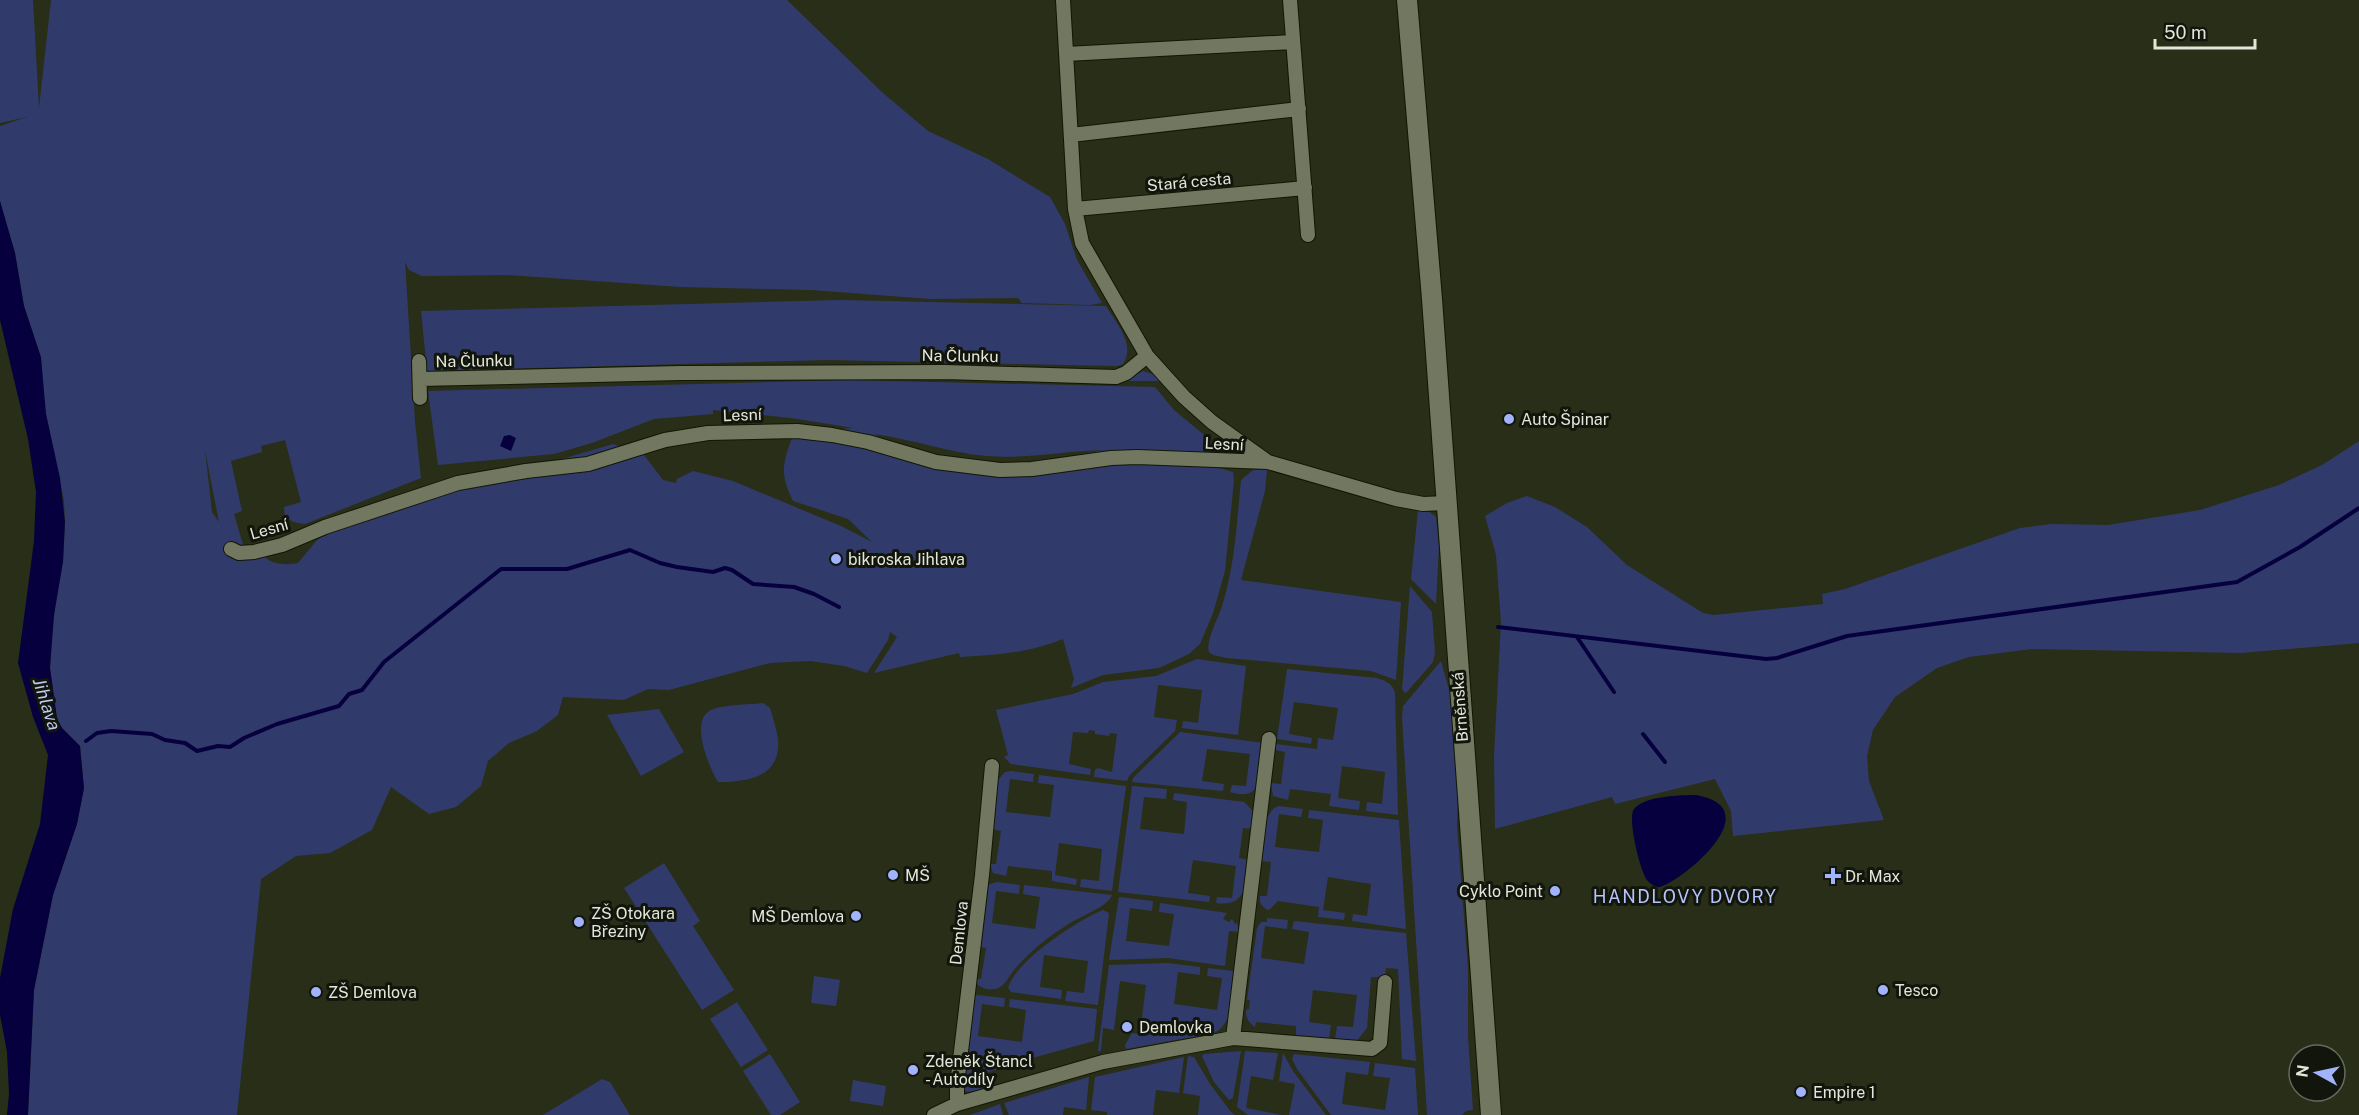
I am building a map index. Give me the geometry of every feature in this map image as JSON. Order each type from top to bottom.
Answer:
[{"type":"main road","name":"Brněnská","points":[[1407,0],[1432,299],[1491,1115]]},
{"type":"street","points":[[1063,0],[1075,209],[1082,243],[1147,356],[1212,422],[1268,462],[1396,499],[1423,504],[1446,502]]},
{"type":"street","points":[[1290,0],[1308,234]]},
{"type":"street","points":[[1066,54],[1293,42]]},
{"type":"street","points":[[1071,135],[1299,109]]},
{"type":"street","name":"Stará cesta","points":[[1075,209],[1305,189]]},
{"type":"street","name":"Na Člunku","points":[[420,379],[681,373],[945,372],[1116,377],[1126,373],[1147,356]]},
{"type":"street","points":[[419,361],[420,398]]},
{"type":"street","name":"Lesní","points":[[231,549],[239,553],[254,552],[282,545],[325,527],[458,483],[526,471],[588,464],[665,440],[708,433],[797,431],[832,435],[868,442],[936,462],[999,470],[1032,469],[1111,458],[1137,457],[1268,462]]},
{"type":"street","points":[[1233,1038],[1269,739]]},
{"type":"street","name":"Demlova","points":[[957,1104],[957,1085],[982,875],[992,766]]},
{"type":"street","points":[[934,1115],[957,1104],[1103,1062],[1233,1038],[1372,1049],[1380,1043],[1385,982]]},
{"type":"shaded area","points":[[0,0],[33,0],[39,108],[51,0],[787,0],[883,93],[928,131],[988,159],[1050,197],[1065,224],[1077,260],[1102,303],[1090,305],[1022,303],[1018,298],[930,299],[811,290],[681,287],[507,275],[422,276],[409,270],[405,262],[415,422],[421,478],[305,524],[293,522],[285,516],[284,507],[301,502],[285,440],[261,446],[262,452],[231,461],[242,511],[234,514],[244,548],[272,547],[266,558],[269,560],[281,564],[298,563],[317,540],[336,529],[421,496],[501,477],[613,444],[644,455],[663,480],[676,483],[677,479],[693,471],[733,481],[841,526],[872,542],[848,519],[793,501],[784,475],[785,461],[793,435],[799,432],[854,428],[791,418],[713,410],[713,414],[654,419],[592,443],[554,454],[438,465],[428,391],[847,380],[1155,387],[1174,410],[1220,448],[1218,456],[1134,451],[1198,462],[1233,472],[1225,571],[1213,613],[1200,644],[1189,654],[1159,668],[1103,675],[1071,688],[1074,679],[1063,639],[1012,652],[960,657],[959,653],[874,673],[897,637],[890,632],[888,640],[867,673],[844,666],[811,661],[770,663],[669,690],[648,689],[624,700],[563,697],[558,715],[537,731],[509,743],[488,761],[481,786],[456,807],[429,814],[391,787],[372,830],[330,853],[296,856],[261,879],[237,1115],[28,1115],[34,990],[53,895],[77,824],[84,788],[80,746],[62,728],[57,719],[50,668],[58,581],[63,562],[64,500],[46,414],[34,336],[24,306],[15,253],[0,201],[0,126],[27,117],[0,123]],"holes":[[[874,434],[987,456],[1103,450],[1040,462],[950,468],[907,452]],[[205,450],[219,522],[212,512]]]},
{"type":"shaded area","points":[[841,300],[1106,306],[1126,341],[1126,356],[1123,364],[1117,366],[827,360],[427,371],[421,311]]},
{"type":"shaded area","points":[[1143,371],[1156,375],[1160,381],[1125,381]]},
{"type":"shaded area","points":[[2359,441],[2359,643],[2241,653],[2032,649],[1969,657],[1937,668],[1895,697],[1873,730],[1867,756],[1869,781],[1884,820],[1733,836],[1731,811],[1715,779],[1615,804],[1612,797],[1495,829],[1494,756],[1501,622],[1496,555],[1485,516],[1507,503],[1527,496],[1555,507],[1587,527],[1627,565],[1703,613],[1714,615],[1823,604],[1822,594],[1845,589],[2020,528],[2051,524],[2108,525],[2200,510],[2279,485],[2322,465]]},
{"type":"shaded area","points":[[1253,470],[1267,470],[1265,491],[1241,580],[1401,602],[1396,680],[1371,671],[1227,658],[1209,652],[1209,641],[1223,603],[1230,573],[1241,480]]},
{"type":"shaded area","points":[[1423,507],[1436,517],[1439,546],[1436,604],[1411,579],[1418,510]]},
{"type":"shaded area","points":[[1410,586],[1432,612],[1435,653],[1433,662],[1406,693],[1402,690]]},
{"type":"shaded area","points":[[1197,659],[1246,666],[1238,735],[1182,728],[1183,721],[1198,723],[1202,690],[1158,685],[1154,717],[1177,720],[1175,731],[1129,776],[1127,781],[1094,777],[1095,770],[1098,768],[1112,772],[1117,734],[1110,733],[1109,736],[1095,734],[1095,731],[1089,730],[1088,733],[1073,732],[1069,764],[1091,769],[1090,775],[1011,764],[1004,757],[1008,755],[996,710],[1073,694],[1103,682],[1156,676]]},
{"type":"shaded area","points":[[1441,661],[1450,693],[1468,969],[1468,1036],[1473,1110],[1466,1111],[1462,1115],[1427,1115],[1402,718],[1403,706]]},
{"type":"shaded area","points":[[1287,669],[1377,678],[1393,687],[1398,815],[1366,811],[1367,802],[1382,804],[1385,772],[1342,766],[1338,798],[1360,801],[1359,810],[1329,806],[1331,794],[1290,789],[1288,800],[1273,796],[1271,783],[1281,784],[1285,752],[1276,750],[1276,744],[1317,749],[1318,738],[1333,740],[1338,708],[1294,702],[1289,734],[1312,738],[1311,744],[1277,739]]},
{"type":"shaded area","points":[[763,703],[770,708],[778,740],[774,763],[768,770],[750,779],[718,782],[703,744],[701,733],[705,715],[711,710],[723,707]]},
{"type":"shaded area","points":[[659,709],[684,752],[641,776],[607,715]]},
{"type":"shaded area","points":[[1180,732],[1264,743],[1261,773],[1256,788],[1245,794],[1230,792],[1232,785],[1246,786],[1250,754],[1207,749],[1202,781],[1224,784],[1223,791],[1132,782],[1133,778]]},
{"type":"shaded area","points":[[1005,772],[1034,774],[1033,782],[1010,779],[1006,812],[1050,817],[1054,785],[1038,783],[1039,775],[1126,786],[1112,891],[1080,887],[1081,879],[1099,881],[1102,849],[1059,843],[1055,875],[1077,879],[1076,885],[1052,881],[1052,871],[1008,866],[1006,876],[993,873],[990,864],[996,864],[1001,831],[991,829],[998,780]]},
{"type":"shaded area","points":[[1132,786],[1167,789],[1166,799],[1144,797],[1140,829],[1184,834],[1187,802],[1173,800],[1174,793],[1244,802],[1253,811],[1253,829],[1243,828],[1239,858],[1249,860],[1245,885],[1239,897],[1234,901],[1216,903],[1217,897],[1232,898],[1236,866],[1193,860],[1188,893],[1210,896],[1209,902],[1118,892]]},
{"type":"shaded area","points":[[1279,806],[1303,809],[1301,817],[1279,814],[1275,847],[1319,852],[1323,820],[1308,818],[1309,810],[1399,820],[1406,929],[1352,921],[1353,914],[1367,916],[1371,884],[1328,877],[1323,910],[1345,913],[1344,920],[1318,917],[1319,907],[1278,901],[1269,910],[1263,907],[1260,896],[1267,896],[1271,862],[1261,861],[1264,829],[1269,814]]},
{"type":"shaded area","points":[[664,863],[700,921],[693,926],[734,990],[702,1010],[624,888]]},
{"type":"shaded area","points":[[997,882],[1020,885],[1019,894],[996,891],[992,923],[1035,929],[1040,897],[1023,894],[1024,885],[1112,895],[1105,904],[1067,925],[1039,945],[1001,986],[995,989],[985,989],[972,978],[981,979],[986,948],[976,946],[987,885]]},
{"type":"shaded area","points":[[1119,897],[1153,901],[1152,911],[1130,908],[1126,941],[1169,946],[1174,914],[1159,912],[1160,903],[1227,913],[1223,919],[1229,922],[1232,919],[1235,924],[1237,923],[1239,932],[1229,931],[1225,966],[1168,958],[1109,960]]},
{"type":"shaded area","points":[[1103,910],[1109,913],[1098,1005],[1065,1001],[1067,991],[1084,993],[1088,961],[1044,955],[1040,987],[1062,990],[1061,999],[1011,992],[1008,988],[1013,977],[1035,954],[1064,932]]},
{"type":"shaded area","points":[[1267,918],[1288,920],[1287,929],[1265,926],[1261,958],[1304,964],[1309,932],[1292,929],[1294,921],[1406,933],[1416,1061],[1402,1059],[1398,969],[1386,968],[1385,977],[1371,977],[1367,1028],[1356,1042],[1335,1040],[1337,1026],[1353,1027],[1357,995],[1313,990],[1309,1022],[1331,1025],[1329,1039],[1296,1036],[1296,1026],[1256,1022],[1255,1027],[1247,1018],[1246,1010],[1249,1009],[1250,1000],[1247,1000],[1257,928],[1261,922],[1267,922]]},
{"type":"shaded area","points":[[1168,963],[1200,967],[1200,975],[1178,972],[1174,1004],[1217,1010],[1222,978],[1207,976],[1208,968],[1234,971],[1231,1006],[1226,1022],[1214,1033],[1126,1049],[1125,1045],[1132,1033],[1140,1034],[1146,985],[1120,981],[1114,1030],[1103,1028],[1101,1051],[1098,1051],[1109,965]]},
{"type":"shaded area","points":[[814,976],[840,980],[836,1006],[811,1003]]},
{"type":"shaded area","points":[[977,995],[1005,998],[1004,1007],[982,1004],[978,1036],[1022,1042],[1026,1010],[1009,1007],[1010,999],[1097,1009],[1094,1041],[1025,1060],[959,1082],[973,998]]},
{"type":"shaded area","points":[[737,1002],[768,1050],[741,1067],[710,1019]]},
{"type":"shaded area","points":[[1241,1051],[1233,1098],[1229,1100],[1214,1082],[1202,1056]]},
{"type":"shaded area","points":[[1245,1051],[1278,1053],[1273,1080],[1251,1076],[1246,1108],[1282,1115],[1248,1115],[1237,1107]]},
{"type":"shaded area","points":[[1283,1053],[1293,1071],[1326,1115],[1289,1115],[1295,1084],[1279,1081]]},
{"type":"shaded area","points":[[770,1054],[800,1102],[780,1115],[771,1115],[743,1071]]},
{"type":"shaded area","points":[[1294,1054],[1370,1062],[1368,1075],[1346,1072],[1342,1104],[1385,1110],[1390,1078],[1373,1076],[1375,1063],[1415,1068],[1418,1115],[1331,1115],[1297,1069],[1292,1059]]},
{"type":"shaded area","points":[[1188,1056],[1194,1057],[1210,1084],[1235,1115],[1198,1115],[1200,1096],[1183,1093]]},
{"type":"shaded area","points":[[1184,1057],[1179,1093],[1156,1090],[1153,1115],[1107,1115],[1107,1112],[1091,1110],[1095,1077]]},
{"type":"shaded area","points":[[1089,1077],[1086,1110],[1064,1107],[1063,1115],[1009,1115],[1004,1103]]},
{"type":"shaded area","points":[[602,1079],[610,1082],[630,1115],[543,1115]]},
{"type":"shaded area","points":[[853,1080],[886,1086],[883,1106],[850,1101]]},
{"type":"shaded area","points":[[984,1080],[983,1090],[968,1092],[961,1089]]},
{"type":"shaded area","points":[[1000,1104],[1003,1115],[970,1115]]},
{"type":"water","name":"Jihlava","points":[[0,201],[15,253],[24,306],[41,357],[46,414],[60,478],[65,522],[63,562],[54,615],[50,668],[57,719],[62,728],[80,746],[84,788],[77,824],[53,895],[34,990],[28,1115],[7,1115],[9,1094],[7,1052],[0,1015],[0,978],[13,909],[40,824],[48,755],[33,717],[18,663],[34,541],[36,492],[28,439],[0,320]]},
{"type":"water","points":[[510,435],[516,438],[511,451],[500,446],[504,436]]},
{"type":"water","points":[[1696,795],[1718,803],[1726,815],[1723,831],[1712,847],[1681,875],[1667,884],[1655,886],[1644,875],[1638,856],[1632,822],[1634,809],[1654,799]]},
{"type":"waterway","points":[[1498,627],[1766,659],[1777,658],[1847,636],[2237,582],[2300,547],[2359,508]]},
{"type":"waterway","points":[[86,741],[97,733],[111,731],[152,734],[165,740],[185,743],[197,751],[218,746],[230,747],[244,738],[277,724],[339,706],[349,694],[362,690],[384,662],[501,569],[567,569],[630,550],[660,563],[677,567],[713,572],[725,568],[753,584],[794,587],[839,607]]},
{"type":"waterway","points":[[1577,637],[1614,692]]},
{"type":"waterway","points":[[1643,734],[1665,762]]},
{"type":"place","name":"Auto Špinar","points":[[1509,419]]},
{"type":"place","name":"bikroska Jihlava","points":[[836,559]]},
{"type":"place","name":"MŠ","points":[[893,875]]},
{"type":"place","name":"Dr. Max","points":[[1833,876]]},
{"type":"place","name":"Cyklo Point","points":[[1555,891]]},
{"type":"place","name":"MŠ Demlova","points":[[856,916]]},
{"type":"place","name":"ZŠ Otokara Březiny","points":[[579,922]]},
{"type":"place","name":"Tesco","points":[[1883,990]]},
{"type":"place","name":"ZŠ Demlova","points":[[316,992]]},
{"type":"place","name":"Demlovka","points":[[1127,1027]]},
{"type":"place","name":"Zdeněk Štancl - Autodíly","points":[[913,1070]]},
{"type":"place","name":"Empire 1","points":[[1801,1092]]},
{"type":"district","name":"HANDLOVY DVORY","points":[[1685,896]]}]
